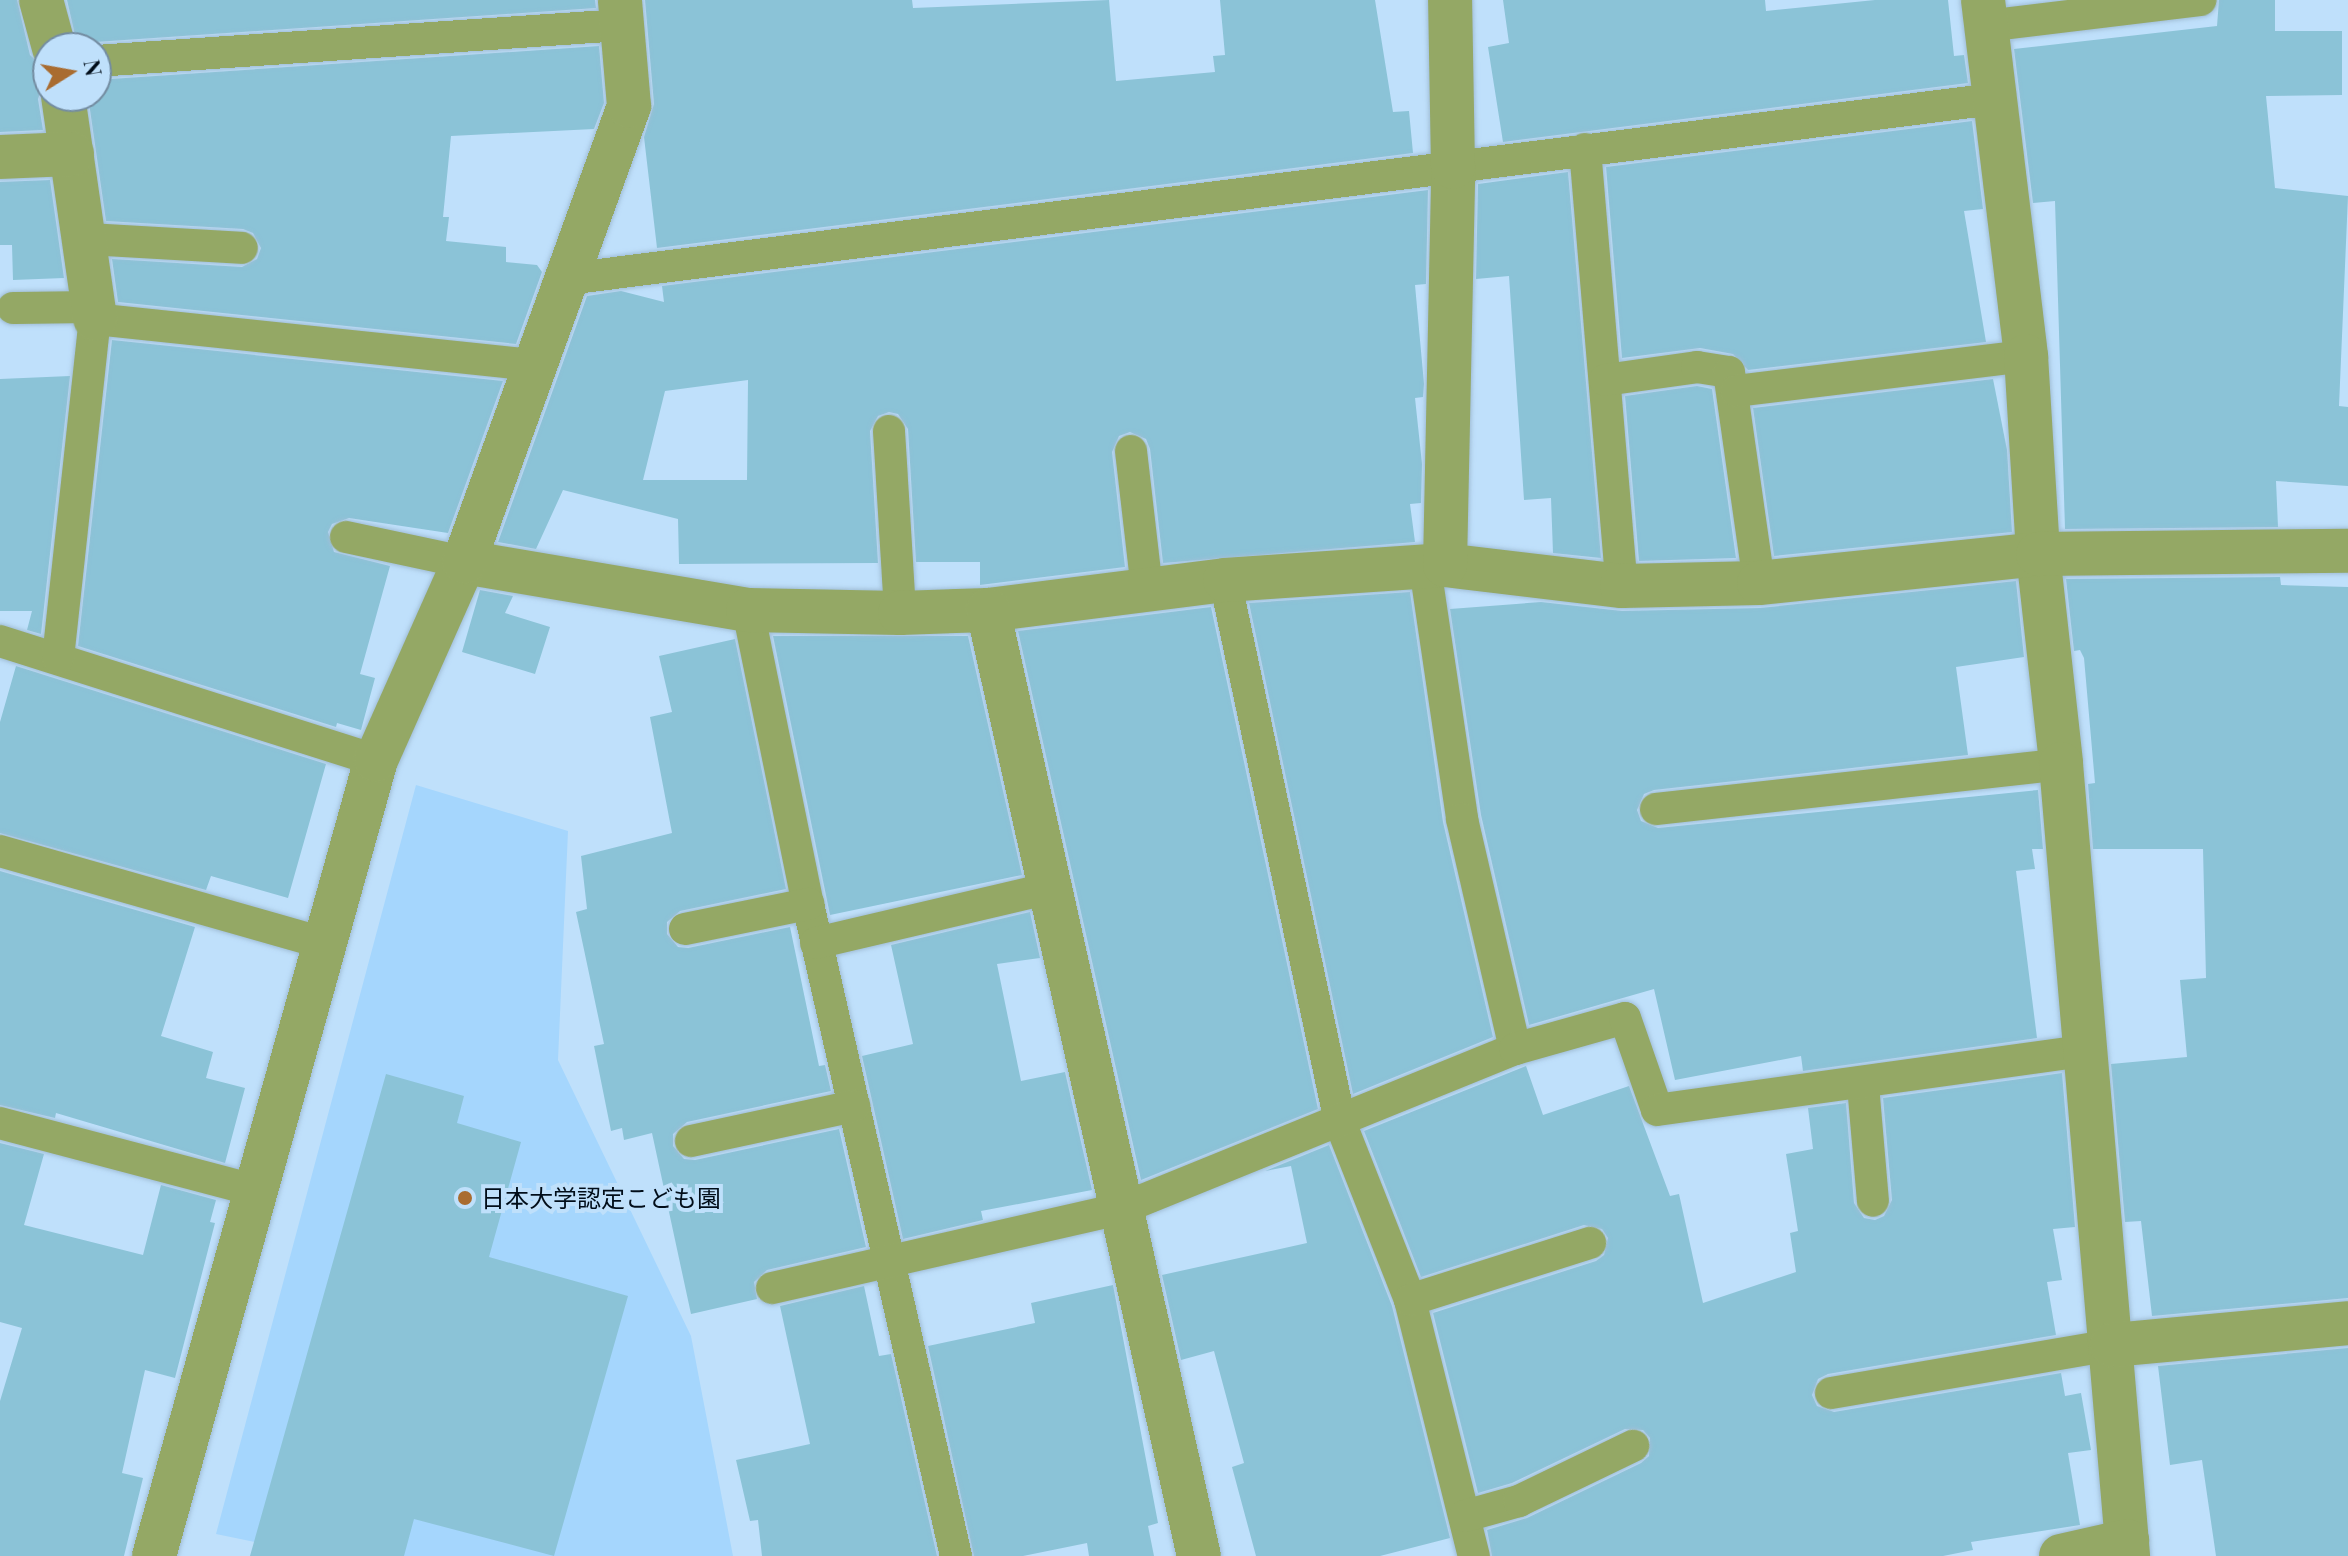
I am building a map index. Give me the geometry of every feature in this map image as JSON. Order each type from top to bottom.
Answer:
[{"type":"street","points":[[41,0],[50,32]]},
{"type":"street","points":[[1435,566],[1453,167],[1450,0]]},
{"type":"street","points":[[154,1556],[322,943],[376,760],[464,562],[629,106],[621,12]]},
{"type":"street","points":[[1985,13],[2026,356],[2038,554],[2061,764],[2128,1549],[2061,1556]]},
{"type":"street","points":[[65,112],[87,239],[94,313]]},
{"type":"street","points":[[0,157],[72,154]]},
{"type":"street","points":[[464,562],[748,610],[900,613],[988,610],[1225,580],[1435,566],[1622,586],[1759,583],[2038,554],[2348,551]]},
{"type":"street","points":[[988,610],[1199,1556]]},
{"type":"street","points":[[2112,1345],[2348,1323]]},
{"type":"lane","points":[[1985,13],[2200,0]]},
{"type":"lane","points":[[112,60],[621,12]]},
{"type":"lane","points":[[567,279],[1994,99]]},
{"type":"lane","points":[[1585,149],[1622,586]]},
{"type":"lane","points":[[87,239],[242,248]]},
{"type":"lane","points":[[13,308],[94,313],[533,365]]},
{"type":"lane","points":[[58,658],[94,313]]},
{"type":"lane","points":[[1736,391],[2026,356]]},
{"type":"lane","points":[[1605,380],[1697,367],[1729,372],[1736,391],[1759,583]]},
{"type":"lane","points":[[889,431],[900,613]]},
{"type":"lane","points":[[1131,451],[1147,589]]},
{"type":"lane","points":[[346,537],[464,562]]},
{"type":"lane","points":[[1435,566],[1462,819],[1515,1049]]},
{"type":"lane","points":[[1225,580],[1340,1122],[1410,1300],[1474,1556]]},
{"type":"lane","points":[[748,610],[816,943],[956,1556]]},
{"type":"lane","points":[[2,650],[58,658],[376,760]]},
{"type":"lane","points":[[1656,809],[2061,764]]},
{"type":"lane","points":[[0,851],[322,943]]},
{"type":"lane","points":[[816,943],[1051,888]]},
{"type":"lane","points":[[685,929],[808,904]]},
{"type":"lane","points":[[772,1288],[889,1264],[1123,1208],[1515,1049],[1625,1018],[1657,1110],[1863,1085],[2084,1051]]},
{"type":"lane","points":[[1863,1085],[1873,1201]]},
{"type":"lane","points":[[691,1141],[854,1106]]},
{"type":"lane","points":[[0,1123],[254,1190]]},
{"type":"lane","points":[[1410,1300],[1590,1243]]},
{"type":"lane","points":[[1831,1393],[2112,1345]]},
{"type":"lane","points":[[1465,1516],[1519,1501],[1633,1446]]},
{"type":"shaded area","name":"日本大学認定こども園","points":[[416,785],[568,831],[558,1060],[691,1336],[733,1556],[322,1556],[216,1534]]},
{"type":"building","points":[[0,0],[17,0],[32,57],[32,112],[40,112],[43,130],[0,132]]},
{"type":"building","points":[[67,0],[595,0],[596,8],[112,41],[112,32],[74,32]]},
{"type":"building","points":[[645,0],[912,0],[913,8],[1109,0],[1116,81],[1215,72],[1213,56],[1225,55],[1220,0],[1375,0],[1393,112],[1409,111],[1413,153],[657,248],[644,137],[654,104]]},
{"type":"building","points":[[1503,0],[1765,0],[1766,11],[1875,0],[1948,0],[1954,56],[1964,55],[1968,83],[1503,142],[1488,47],[1509,43]]},
{"type":"building","points":[[2219,0],[2275,0],[2275,31],[2342,31],[2342,95],[2266,96],[2275,188],[2348,196],[2339,406],[2348,407],[2348,486],[2276,481],[2278,527],[2065,529],[2055,201],[2033,203],[2014,49],[2217,26]]},
{"type":"building","points":[[599,46],[604,103],[594,129],[451,136],[443,217],[449,217],[446,241],[506,247],[506,262],[537,265],[542,272],[516,344],[118,302],[112,259],[242,267],[257,259],[261,248],[253,233],[243,229],[106,221],[90,112],[112,112],[112,79]]},
{"type":"building","points":[[1972,121],[1983,209],[1964,211],[1986,342],[1748,370],[1733,354],[1700,348],[1622,358],[1606,167]]},
{"type":"building","points":[[1568,172],[1601,558],[1553,553],[1551,498],[1524,500],[1509,276],[1476,279],[1478,184]]},
{"type":"building","points":[[50,180],[64,278],[13,280],[12,245],[0,245],[0,182]]},
{"type":"building","points":[[1428,190],[1426,284],[1415,285],[1424,384],[1423,397],[1415,398],[1422,464],[1421,503],[1410,504],[1415,542],[1163,563],[1150,449],[1146,439],[1130,432],[1119,436],[1112,452],[1125,567],[980,585],[980,562],[916,562],[908,429],[898,414],[889,412],[878,416],[870,431],[878,563],[679,564],[678,519],[563,490],[536,549],[498,542],[587,296],[621,291],[664,302],[662,286]],"holes":[[[748,380],[747,480],[643,480],[665,391]]]},
{"type":"building","points":[[112,340],[503,381],[448,533],[349,518],[332,524],[328,532],[334,552],[390,566],[360,674],[375,678],[361,730],[337,723],[336,727],[78,646]]},
{"type":"building","points":[[70,376],[41,634],[27,630],[32,611],[0,611],[0,379]]},
{"type":"building","points":[[1993,379],[2007,450],[2012,532],[1774,556],[1753,408]]},
{"type":"building","points":[[1697,386],[1712,389],[1736,558],[1639,561],[1625,396]]},
{"type":"building","points":[[2280,577],[2281,585],[2348,587],[2348,1298],[2152,1316],[2141,1221],[2125,1222],[2111,1064],[2187,1057],[2180,980],[2206,978],[2203,849],[2093,849],[2088,784],[2095,783],[2084,658],[2080,650],[2074,651],[2066,579]]},
{"type":"building","points":[[2016,581],[2024,657],[1956,667],[1968,755],[1654,790],[1644,794],[1637,810],[1641,821],[1658,828],[2038,790],[2043,849],[2032,849],[2035,869],[2016,871],[2037,1038],[1803,1071],[1801,1056],[1675,1080],[1654,989],[1529,1025],[1481,815],[1450,609],[1541,602],[1622,611],[1760,608]]},
{"type":"building","points":[[480,590],[513,596],[505,613],[550,627],[535,674],[462,652]]},
{"type":"building","points":[[1410,592],[1443,822],[1493,1037],[1353,1094],[1249,603]]},
{"type":"building","points":[[1211,607],[1318,1109],[1141,1180],[1018,631]]},
{"type":"building","points":[[773,636],[968,636],[1022,875],[830,915]]},
{"type":"building","points":[[735,639],[786,889],[680,911],[667,922],[667,934],[678,947],[688,948],[790,927],[819,1066],[825,1065],[831,1091],[687,1122],[673,1134],[673,1146],[684,1159],[695,1160],[839,1129],[866,1247],[767,1270],[754,1282],[757,1299],[691,1314],[652,1133],[624,1140],[622,1128],[611,1131],[594,1046],[604,1044],[576,912],[587,909],[581,856],[672,833],[650,717],[672,712],[659,656]]},
{"type":"building","points":[[16,666],[326,764],[288,898],[211,876],[206,890],[0,833],[0,722]]},
{"type":"building","points":[[0,871],[195,927],[161,1036],[213,1052],[206,1078],[245,1088],[225,1163],[56,1113],[55,1118],[0,1105]]},
{"type":"building","points":[[1030,912],[1040,958],[997,964],[1021,1081],[1065,1072],[1092,1190],[981,1211],[983,1220],[903,1239],[862,1056],[913,1044],[891,945]]},
{"type":"building","points":[[1526,1066],[1543,1115],[1629,1086],[1670,1196],[1679,1194],[1703,1303],[1796,1272],[1790,1233],[1798,1231],[1786,1154],[1813,1149],[1808,1108],[1846,1103],[1854,1203],[1864,1218],[1875,1220],[1884,1216],[1892,1200],[1883,1098],[2062,1073],[2075,1227],[2053,1229],[2062,1280],[2047,1282],[2056,1335],[1828,1374],[1818,1379],[1812,1395],[1817,1406],[1834,1412],[2061,1373],[2065,1396],[2081,1393],[2091,1450],[2068,1453],[2080,1525],[1971,1542],[1973,1550],[1943,1556],[1492,1556],[1487,1530],[1527,1518],[1641,1463],[1649,1456],[1650,1438],[1643,1430],[1625,1429],[1512,1483],[1478,1493],[1433,1313],[1596,1261],[1604,1255],[1608,1238],[1602,1229],[1584,1225],[1421,1277],[1364,1131]]},
{"type":"building","points":[[386,1074],[464,1096],[457,1123],[521,1142],[489,1257],[628,1296],[554,1556],[414,1519],[404,1556],[250,1556]]},
{"type":"building","points":[[0,1143],[44,1154],[24,1225],[143,1255],[161,1185],[216,1200],[210,1222],[215,1223],[175,1378],[145,1370],[122,1473],[143,1478],[124,1556],[0,1556],[0,1401],[22,1328],[0,1322]]},
{"type":"building","points":[[1329,1145],[1392,1306],[1450,1538],[1380,1556],[1256,1556],[1232,1467],[1244,1463],[1214,1351],[1181,1360],[1162,1275],[1307,1243],[1291,1166],[1265,1171]]},
{"type":"building","points":[[1113,1285],[1158,1523],[1148,1526],[1154,1556],[1089,1556],[1087,1543],[1023,1556],[974,1556],[928,1346],[1035,1323],[1031,1303]]},
{"type":"building","points":[[864,1286],[879,1356],[891,1354],[937,1556],[762,1556],[758,1520],[750,1521],[736,1460],[810,1444],[780,1306]]},
{"type":"building","points":[[2348,1348],[2348,1556],[2216,1556],[2202,1460],[2170,1465],[2158,1366]]},
{"type":"place","name":"日本大学認定こども園","points":[[465,1198]]}]
